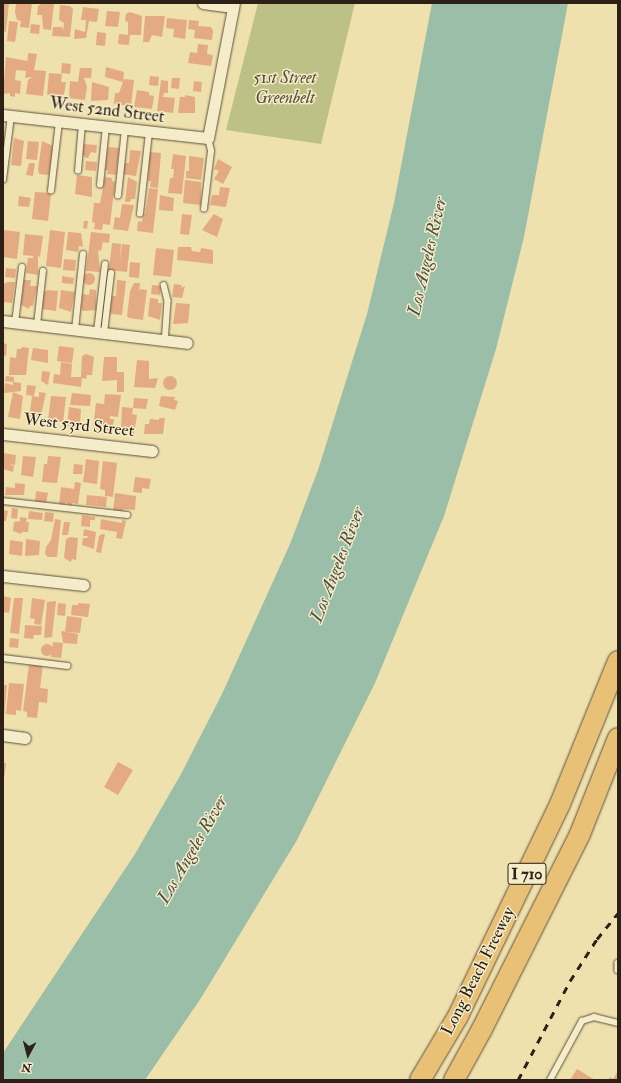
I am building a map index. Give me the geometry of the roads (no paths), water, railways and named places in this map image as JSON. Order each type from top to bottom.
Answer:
[{"type":"highway","name":"Long Beach Freeway","points":[[420,1080],[458,1016],[560,804],[618,661]]},
{"type":"highway","name":"Long Beach Freeway","points":[[454,1080],[482,1029],[580,834],[618,738]]},
{"type":"street","points":[[203,3],[233,5],[208,138]]},
{"type":"street","name":"West 52nd Street","points":[[7,116],[208,138]]},
{"type":"street","points":[[3,322],[187,343]]},
{"type":"street","name":"West 53rd Street","points":[[3,434],[152,450]]},
{"type":"street","points":[[3,576],[83,585]]},
{"type":"street","points":[[3,735],[25,738]]},
{"type":"lane","points":[[3,180],[7,116]]},
{"type":"lane","points":[[51,191],[59,122]]},
{"type":"lane","points":[[78,171],[82,124]]},
{"type":"lane","points":[[100,185],[106,127]]},
{"type":"lane","points":[[118,196],[125,129]]},
{"type":"lane","points":[[140,214],[149,132]]},
{"type":"lane","points":[[204,209],[211,151],[208,138]]},
{"type":"lane","points":[[75,330],[83,254]]},
{"type":"lane","points":[[101,333],[105,264]]},
{"type":"lane","points":[[15,323],[22,267]]},
{"type":"lane","points":[[37,325],[43,271]]},
{"type":"lane","points":[[101,333],[111,273]]},
{"type":"lane","points":[[164,285],[168,301],[165,340]]},
{"type":"lane","points":[[3,501],[127,515]]},
{"type":"lane","points":[[3,658],[68,666]]},
{"type":"lane","points":[[618,963],[618,970]]},
{"type":"lane","points":[[550,1080],[582,1021],[594,1017],[618,1023]]},
{"type":"water","name":"Los Angeles River","points":[[432,3],[568,3],[524,237],[496,349],[444,516],[375,683],[297,840],[201,998],[145,1080],[3,1080],[3,1053],[135,854],[181,774],[222,694],[290,544],[318,470],[367,314],[394,203]]},
{"type":"railway","points":[[518,1080],[570,981],[597,939],[618,913]]},
{"type":"park label","name":"51st Street Greenbelt","points":[[285,88]]}]
